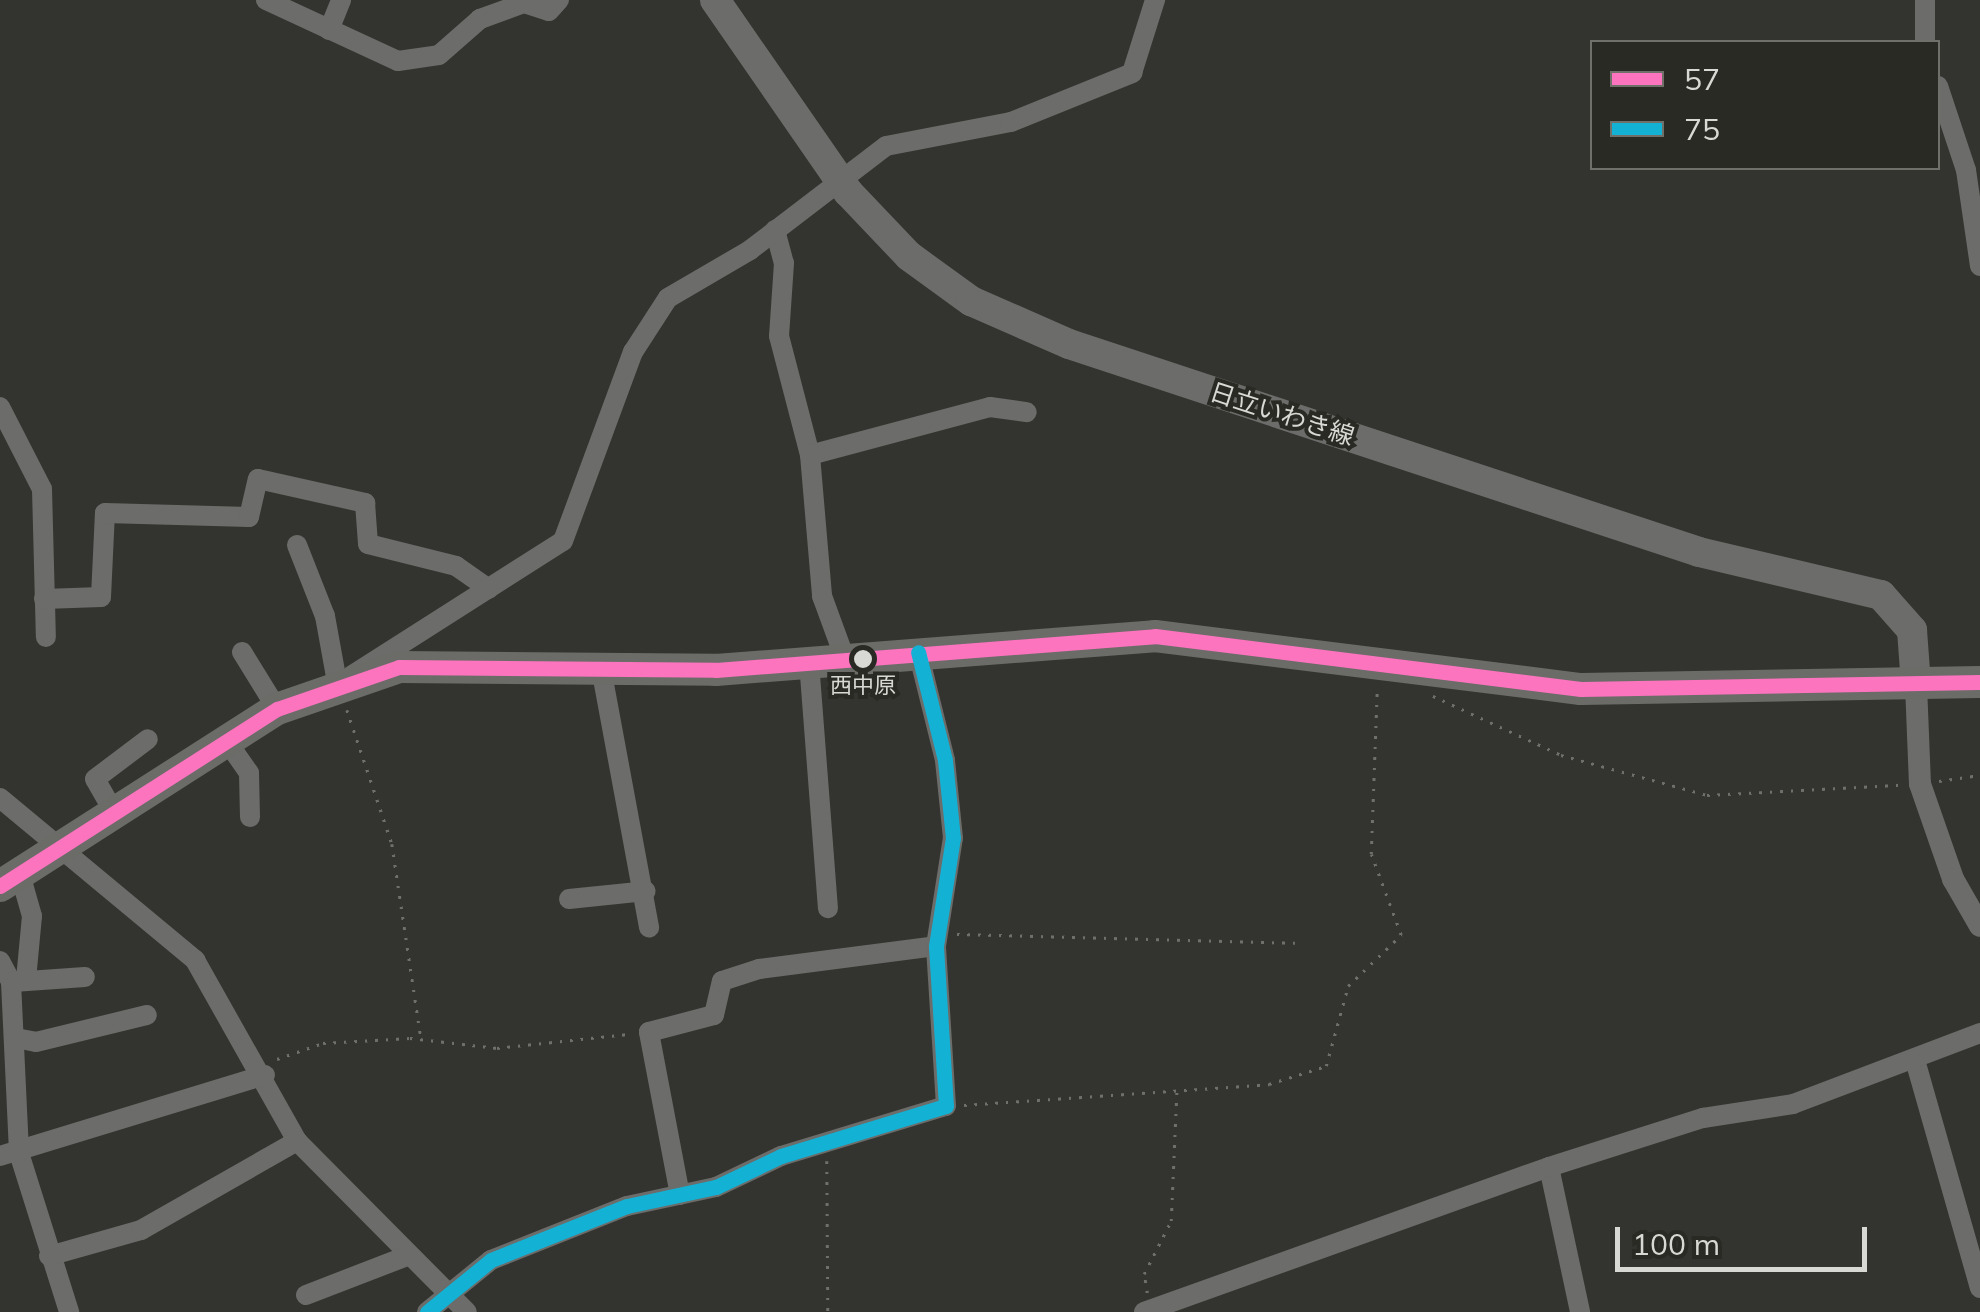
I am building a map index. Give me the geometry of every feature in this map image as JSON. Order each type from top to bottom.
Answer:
[{"type":"highway","points":[[10,879],[278,709],[343,679],[436,665],[601,668],[809,662],[1155,636],[1581,689],[1980,682]]},
{"type":"main road","name":"日立いわき線","points":[[715,0],[838,178],[909,256],[1028,328],[1699,552],[1881,595],[1912,630],[1916,685]]},
{"type":"street","points":[[266,0],[398,62],[439,54],[480,19],[524,3],[549,11],[559,0]]},
{"type":"street","points":[[329,30],[342,0]]},
{"type":"street","points":[[296,545],[325,616],[343,679],[489,589],[575,524],[633,352],[660,306],[775,230],[838,178],[886,146],[1011,122],[1132,73],[1155,0]]},
{"type":"street","points":[[1925,0],[1925,40]]},
{"type":"street","points":[[1940,92],[1966,170],[1980,266]]},
{"type":"street","points":[[775,230],[784,263],[779,336],[810,454],[822,596],[844,659]]},
{"type":"street","points":[[810,454],[990,407],[1027,412]]},
{"type":"street","points":[[3,418],[42,489],[46,637]]},
{"type":"street","points":[[44,598],[101,597],[105,513],[249,517],[258,479],[366,503],[368,544],[456,566],[489,589]]},
{"type":"street","points":[[242,652],[278,709]]},
{"type":"street","points":[[427,1312],[444,1292],[491,1260],[828,1140],[946,1106],[937,939],[953,838],[946,760],[918,652]]},
{"type":"street","points":[[809,662],[828,908]]},
{"type":"street","points":[[601,668],[646,892],[648,928]]},
{"type":"street","points":[[1916,685],[1920,784],[1952,880],[1980,926]]},
{"type":"street","points":[[115,814],[95,779],[148,738]]},
{"type":"street","points":[[226,740],[249,773],[250,817]]},
{"type":"street","points":[[0,798],[195,960],[266,1075],[298,1141],[407,1256],[467,1312]]},
{"type":"street","points":[[10,879],[32,916],[10,1027],[10,1154],[69,1312]]},
{"type":"street","points":[[569,899],[646,892]]},
{"type":"street","points":[[680,1195],[650,1032],[714,1015],[722,981],[760,969],[937,939]]},
{"type":"street","points":[[0,962],[18,981],[85,977]]},
{"type":"street","points":[[10,1027],[36,1042],[147,1014]]},
{"type":"street","points":[[1147,1310],[1549,1167],[1702,1118],[1793,1104],[1980,1033]]},
{"type":"street","points":[[1916,1060],[1980,1288]]},
{"type":"street","points":[[10,1154],[266,1075]]},
{"type":"street","points":[[49,1256],[141,1230],[298,1141]]},
{"type":"street","points":[[1549,1167],[1580,1312]]},
{"type":"street","points":[[306,1295],[407,1256]]},
{"type":"path","points":[[946,1106],[1270,1084],[1326,1066],[1348,986],[1401,935],[1372,854],[1378,665]]},
{"type":"path","points":[[343,679],[392,844],[421,1039]]},
{"type":"path","points":[[1422,691],[1561,755],[1707,795],[1920,784],[1980,774]]},
{"type":"path","points":[[937,939],[1295,943]]},
{"type":"path","points":[[266,1075],[281,1054],[323,1043],[421,1039],[497,1048],[650,1032]]},
{"type":"path","points":[[1147,1310],[1144,1274],[1171,1221],[1178,1085]]},
{"type":"path","points":[[828,1140],[828,1312]]},
{"type":"transit line","name":"57","points":[[0,886],[277,709],[399,667],[716,670],[1155,636],[1581,689],[1980,682]]},
{"type":"transit line","name":"75","points":[[427,1312],[491,1260],[627,1206],[716,1187],[781,1156],[946,1106],[936,946],[953,838],[945,760],[918,652]]},
{"type":"place","name":"西中原","points":[[863,659]]}]
